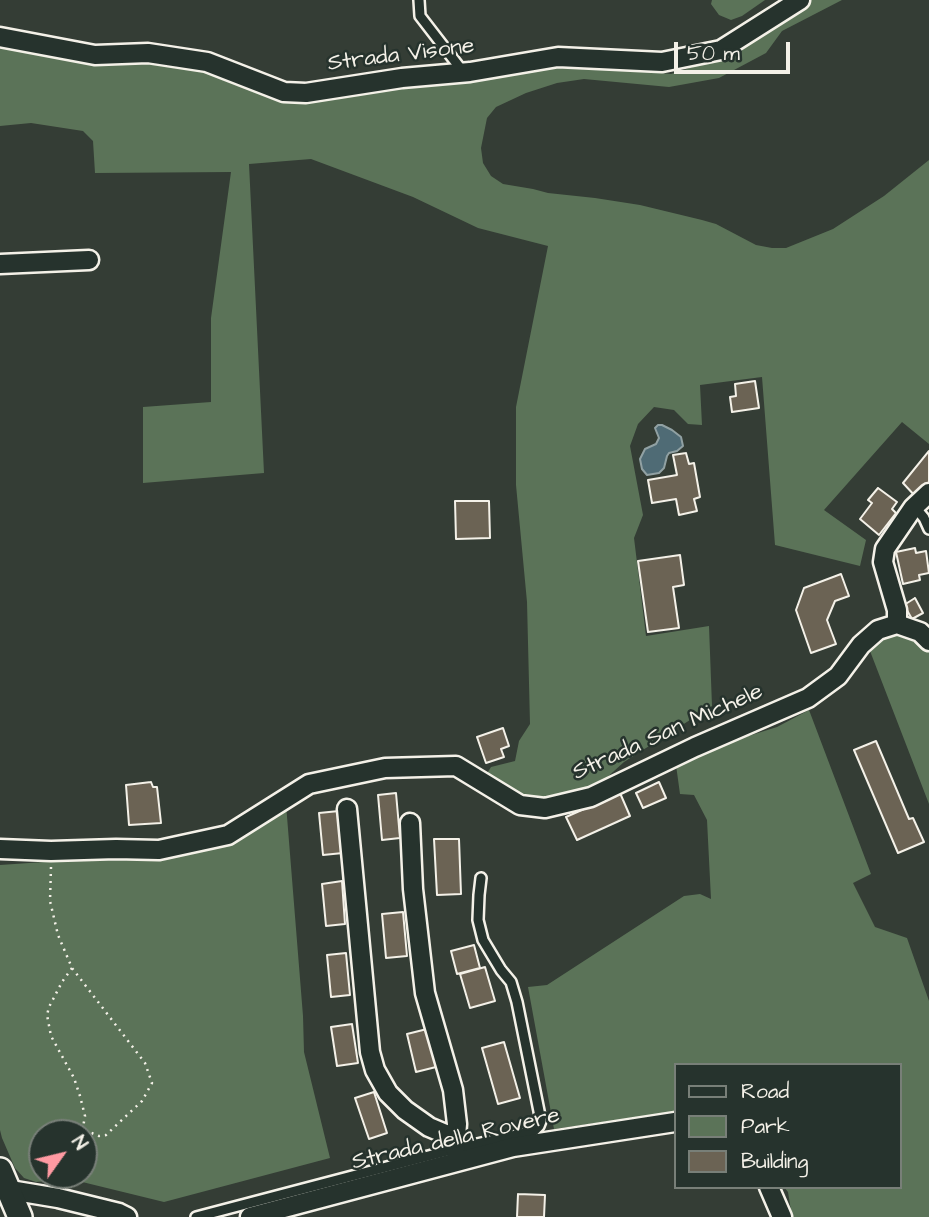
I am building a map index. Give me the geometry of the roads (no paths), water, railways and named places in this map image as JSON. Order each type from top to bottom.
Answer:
[{"type":"street","name":"Strada Visone","points":[[0,37],[94,55],[148,52],[207,62],[284,92],[306,93],[402,78],[464,73],[558,57],[662,62],[722,50],[800,0]]},
{"type":"street","points":[[0,264],[89,260]]},
{"type":"street","points":[[929,493],[913,508],[885,548],[883,562],[897,610],[897,624],[919,632],[929,641]]},
{"type":"street","name":"Strada San Michele","points":[[0,849],[159,850],[228,835],[309,784],[385,768],[456,766],[520,805],[545,808],[591,797],[695,747],[808,698],[838,676],[861,645],[878,630],[897,624]]},
{"type":"street","points":[[347,809],[370,1052],[375,1070],[388,1093],[405,1110],[455,1143],[457,1124],[453,1090],[425,993],[413,889],[410,823]]},
{"type":"street","name":"Strada della Rovere","points":[[250,1217],[513,1147],[674,1122]]},
{"type":"street","points":[[5,1180],[20,1217]]},
{"type":"street","points":[[5,1180],[127,1217]]},
{"type":"street","points":[[770,1189],[782,1217]]},
{"type":"lane","points":[[419,0],[420,16],[464,73]]},
{"type":"lane","points":[[913,508],[924,518],[929,529]]},
{"type":"lane","points":[[196,1217],[455,1143],[534,1131],[540,1126],[511,982],[483,940],[478,920],[481,878]]},
{"type":"water","points":[[658,425],[681,437],[683,446],[669,453],[664,468],[659,473],[647,475],[642,469],[640,459],[645,449],[656,444],[659,438],[655,428]]}]
